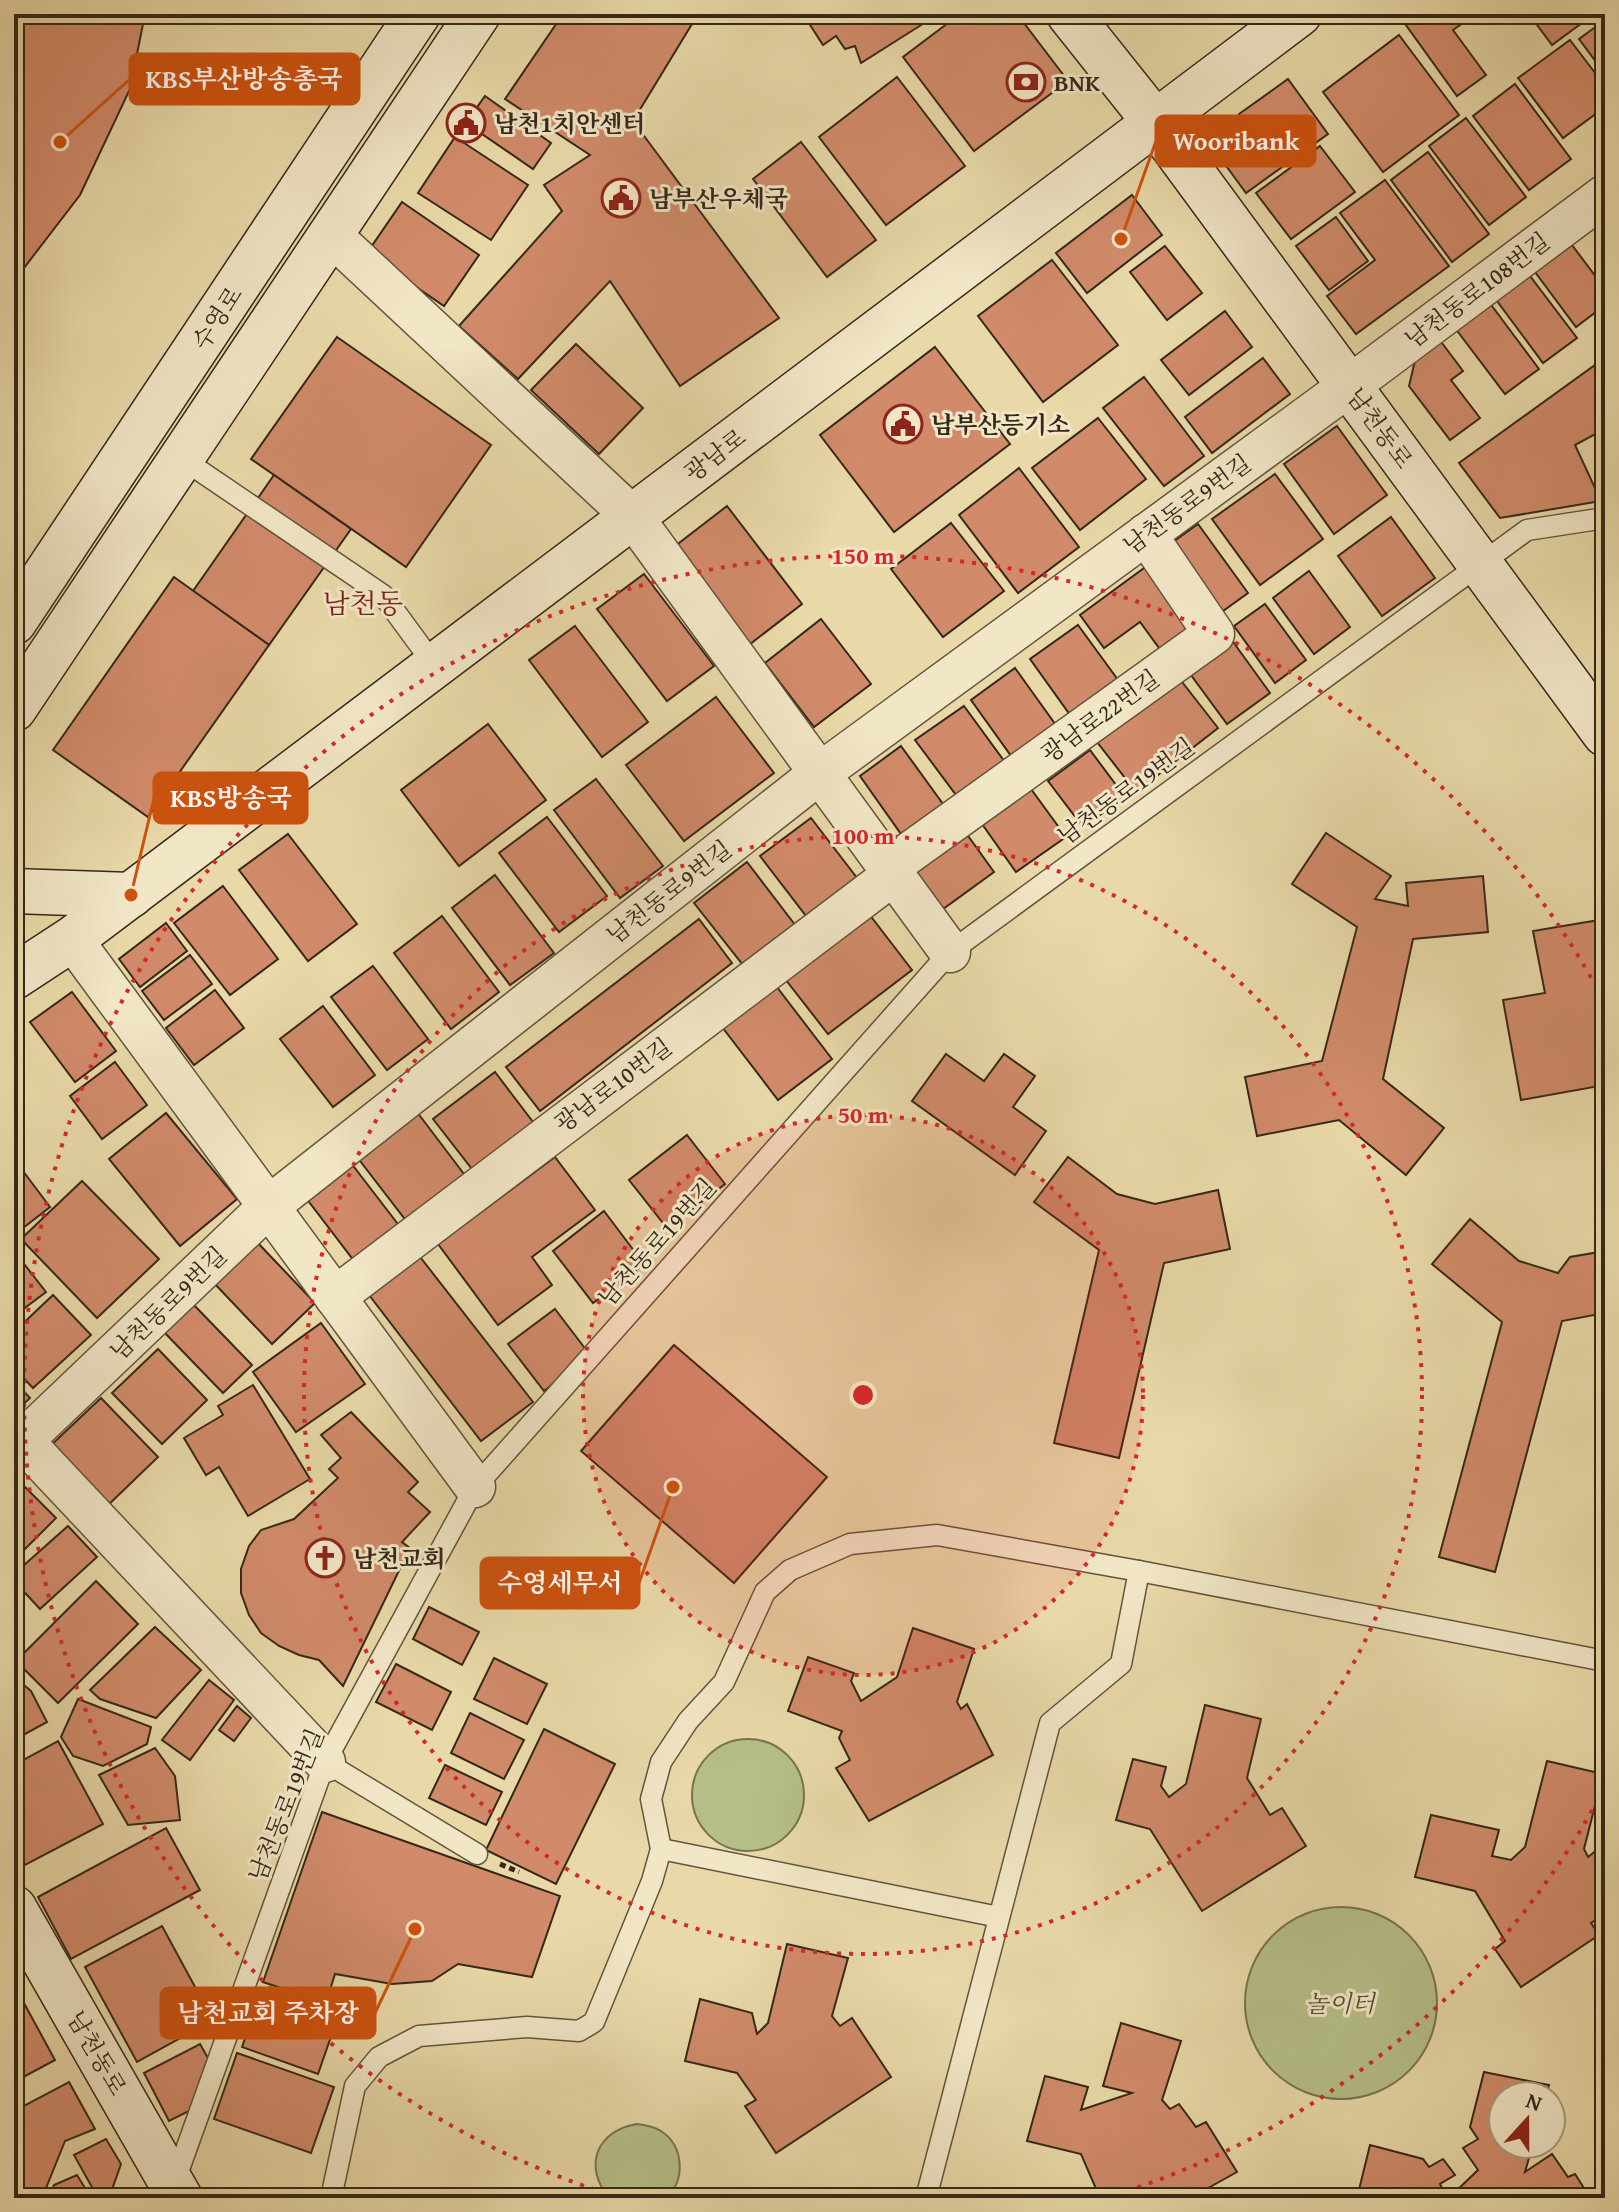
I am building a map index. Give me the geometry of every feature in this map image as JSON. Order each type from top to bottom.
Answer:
[{"type":"main road","name":"수영로","points":[[14,622],[418,14]]},
{"type":"main road","name":"수영로","points":[[14,709],[478,14]]},
{"type":"main road","points":[[1069,14],[1155,122]]},
{"type":"main road","name":"광남로","points":[[14,977],[131,895],[1299,14]]},
{"type":"main road","name":"남천동로","points":[[1155,122],[1605,734]]},
{"type":"main road","points":[[14,891],[131,895]]},
{"type":"main road","name":"남천동로","points":[[14,1908],[172,2195]]},
{"type":"street","name":"남천동로108번길","points":[[1349,386],[1605,195]]},
{"type":"street","points":[[330,234],[633,517],[950,952]]},
{"type":"street","name":"남천동로9번길","points":[[325,1762],[19,1445],[269,1206],[820,773],[1349,386]]},
{"type":"street","name":"광남로22번길","points":[[890,871],[1214,634],[1146,534]]},
{"type":"street","name":"광남로10번길","points":[[335,1297],[890,871]]},
{"type":"street","points":[[72,939],[475,1487]]},
{"type":"lane","points":[[181,458],[383,595],[435,666]]},
{"type":"lane","name":"남천동로19번길","points":[[172,2195],[325,1762],[475,1487],[950,952],[1527,530],[1605,518]]},
{"type":"lane","points":[[331,2198],[355,2086],[379,2057],[419,2036],[527,2027],[579,2031],[594,2022],[652,1881],[661,1849],[651,1799],[661,1762],[688,1721],[724,1682],[765,1592],[790,1570],[850,1544],[937,1535],[1605,1661]]},
{"type":"lane","points":[[926,2198],[1050,1723],[1121,1664],[1139,1571]]},
{"type":"lane","points":[[325,1762],[464,1853]]},
{"type":"lane","points":[[661,1849],[999,1917]]},
{"type":"green space","points":[[748,1739],[769,1743],[788,1755],[800,1774],[804,1795],[800,1816],[788,1835],[769,1847],[748,1851],[727,1847],[708,1835],[696,1816],[692,1795],[696,1774],[708,1755],[727,1743]]},
{"type":"green space","name":"놀이터","points":[[1341,1907],[1378,1915],[1409,1935],[1429,1966],[1437,2003],[1429,2040],[1409,2071],[1378,2091],[1341,2099],[1304,2091],[1273,2071],[1253,2040],[1245,2003],[1253,1966],[1273,1935],[1304,1915]]},
{"type":"green space","points":[[637,2124],[661,2131],[669,2137],[678,2154],[677,2182],[666,2198],[609,2198],[601,2186],[596,2162],[603,2142],[623,2128]]},
{"type":"building","points":[[14,14],[145,14],[130,89],[80,195],[14,281]]},
{"type":"building","name":"남부산우체국","points":[[563,14],[687,14],[695,19],[633,121],[779,318],[680,386],[610,281],[518,379],[459,326],[562,211],[544,185],[590,155],[505,99]]},
{"type":"building","points":[[803,14],[925,14],[929,20],[861,63],[855,46],[845,49],[836,36],[823,45]]},
{"type":"building","points":[[960,14],[1017,14],[1068,81],[974,151],[903,57]]},
{"type":"building","points":[[1398,14],[1476,14],[1453,30],[1486,75],[1457,96]]},
{"type":"building","points":[[1529,14],[1594,14],[1552,45]]},
{"type":"building","points":[[1605,20],[1605,74],[1579,39]]},
{"type":"building","points":[[1399,35],[1459,115],[1383,172],[1323,92]]},
{"type":"building","points":[[1570,40],[1605,86],[1605,107],[1563,138],[1518,78]]},
{"type":"building","points":[[897,77],[965,166],[886,225],[819,137]]},
{"type":"building","points":[[1288,79],[1328,134],[1246,193],[1227,167],[1239,114]]},
{"type":"building","points":[[1515,84],[1571,159],[1529,190],[1473,116]]},
{"type":"building","points":[[485,96],[551,143],[533,169],[466,123]]},
{"type":"building","points":[[1466,118],[1526,197],[1489,225],[1429,146]]},
{"type":"building","points":[[455,137],[528,185],[491,240],[418,193]]},
{"type":"building","points":[[801,142],[876,240],[827,277],[753,179]]},
{"type":"building","points":[[1320,146],[1355,192],[1291,239],[1256,193]]},
{"type":"building","points":[[1428,152],[1489,234],[1452,262],[1391,180]]},
{"type":"building","points":[[1385,180],[1449,266],[1356,334],[1327,296],[1375,260],[1340,213]]},
{"type":"building","points":[[1132,195],[1162,235],[1087,293],[1056,253]]},
{"type":"building","points":[[402,202],[479,255],[444,306],[367,253]]},
{"type":"building","points":[[1336,217],[1368,261],[1329,290],[1296,246]]},
{"type":"building","points":[[1572,245],[1605,289],[1605,305],[1576,327],[1535,272]]},
{"type":"building","points":[[1165,246],[1202,293],[1167,320],[1130,272]]},
{"type":"building","points":[[1052,260],[1118,345],[1043,402],[978,316]]},
{"type":"building","points":[[1527,272],[1577,338],[1543,363],[1494,297]]},
{"type":"building","points":[[1489,302],[1539,369],[1505,394],[1455,328]]},
{"type":"building","points":[[1225,311],[1252,347],[1189,395],[1161,360]]},
{"type":"building","points":[[337,337],[491,445],[406,567],[251,459]]},
{"type":"building","points":[[1439,339],[1463,371],[1451,380],[1480,418],[1450,440],[1409,386],[1416,356]]},
{"type":"building","points":[[576,344],[643,408],[599,454],[531,390]]},
{"type":"building","points":[[935,347],[1010,444],[894,532],[820,435]]},
{"type":"building","points":[[1263,358],[1290,394],[1212,453],[1185,417]]},
{"type":"building","points":[[1595,365],[1605,379],[1605,429],[1575,445],[1601,501],[1500,518],[1459,463]]},
{"type":"building","points":[[1144,377],[1204,456],[1164,486],[1103,408]]},
{"type":"building","points":[[1098,418],[1146,479],[1080,530],[1032,468]]},
{"type":"building","points":[[1337,426],[1387,495],[1334,534],[1284,464]]},
{"type":"building","points":[[1019,468],[1079,547],[1018,593],[959,515]]},
{"type":"building","points":[[1275,474],[1323,539],[1260,585],[1212,519]]},
{"type":"building","points":[[274,475],[351,529],[269,645],[193,591]]},
{"type":"building","points":[[727,506],[802,604],[745,648],[670,550]]},
{"type":"building","points":[[1391,517],[1435,578],[1382,616],[1338,556]]},
{"type":"building","points":[[951,523],[1004,591],[943,637],[891,569]]},
{"type":"building","points":[[1198,524],[1248,593],[1216,616],[1166,547]]},
{"type":"building","points":[[1151,563],[1197,627],[1162,652],[1140,622],[1104,648],[1080,615]]},
{"type":"building","points":[[1309,571],[1350,627],[1314,654],[1273,598]]},
{"type":"building","points":[[644,574],[714,666],[667,701],[597,609]]},
{"type":"building","points":[[174,577],[269,645],[148,817],[53,750]]},
{"type":"building","points":[[1265,604],[1306,660],[1275,683],[1234,626]]},
{"type":"building","points":[[821,619],[871,684],[814,727],[765,663]]},
{"type":"building","points":[[1078,625],[1121,684],[1073,719],[1030,659]]},
{"type":"building","points":[[575,626],[648,722],[602,757],[529,660]]},
{"type":"building","points":[[1231,639],[1270,693],[1227,724],[1188,671]]},
{"type":"building","points":[[1015,668],[1058,728],[1014,760],[971,700]]},
{"type":"building","points":[[1179,678],[1218,728],[1136,792],[1097,742]]},
{"type":"building","points":[[716,697],[774,773],[684,841],[626,765]]},
{"type":"building","points":[[964,706],[1010,769],[962,803],[915,740]]},
{"type":"building","points":[[488,724],[546,800],[459,866],[401,790]]},
{"type":"building","points":[[901,746],[943,804],[901,834],[860,776]]},
{"type":"building","points":[[1090,750],[1125,797],[1083,827],[1048,781]]},
{"type":"building","points":[[596,779],[663,866],[620,898],[554,810]]},
{"type":"building","points":[[1031,789],[1066,837],[1016,872],[982,824]]},
{"type":"building","points":[[547,817],[607,896],[559,932],[499,853]]},
{"type":"building","points":[[811,818],[864,887],[813,925],[760,856]]},
{"type":"building","points":[[966,833],[994,872],[943,909],[914,870]]},
{"type":"building","points":[[1326,833],[1391,876],[1375,899],[1408,906],[1406,883],[1483,876],[1488,932],[1413,939],[1383,1079],[1444,1128],[1406,1175],[1339,1120],[1257,1136],[1245,1077],[1322,1061],[1357,927],[1292,884]]},
{"type":"building","points":[[288,834],[357,924],[308,961],[239,870]]},
{"type":"building","points":[[747,862],[799,930],[747,970],[694,903]]},
{"type":"building","points":[[495,875],[554,953],[510,985],[452,908]]},
{"type":"building","points":[[223,886],[278,959],[230,995],[174,923]]},
{"type":"building","points":[[866,910],[912,970],[828,1034],[782,975]]},
{"type":"building","points":[[442,916],[499,992],[451,1029],[394,953]]},
{"type":"building","points":[[699,919],[732,963],[540,1111],[506,1067]]},
{"type":"building","points":[[1605,919],[1605,1085],[1521,1100],[1503,1000],[1545,993],[1533,931]]},
{"type":"building","points":[[166,923],[187,951],[140,987],[119,959]]},
{"type":"building","points":[[190,955],[212,984],[164,1020],[142,991]]},
{"type":"building","points":[[373,966],[428,1039],[387,1070],[331,997]]},
{"type":"building","points":[[773,982],[832,1059],[778,1100],[719,1023]]},
{"type":"building","points":[[215,990],[244,1028],[194,1065],[166,1028]]},
{"type":"building","points":[[72,992],[116,1051],[75,1082],[30,1022]]},
{"type":"building","points":[[323,1006],[375,1075],[333,1107],[280,1039]]},
{"type":"building","points":[[946,1054],[984,1081],[1004,1054],[1035,1076],[1013,1107],[1046,1131],[1015,1175],[912,1101]]},
{"type":"building","points":[[115,1062],[147,1105],[102,1139],[70,1096]]},
{"type":"building","points":[[495,1072],[533,1122],[472,1169],[433,1119]]},
{"type":"building","points":[[417,1112],[470,1182],[411,1227],[357,1157]]},
{"type":"building","points":[[166,1113],[237,1199],[180,1246],[109,1159]]},
{"type":"building","points":[[687,1135],[725,1184],[667,1228],[629,1180]]},
{"type":"building","points":[[555,1157],[595,1210],[532,1257],[552,1285],[498,1325],[438,1244]]},
{"type":"building","points":[[1068,1157],[1117,1194],[1155,1204],[1218,1190],[1230,1249],[1164,1263],[1119,1458],[1054,1443],[1099,1250],[1034,1202]]},
{"type":"building","points":[[351,1163],[404,1232],[358,1266],[306,1198]]},
{"type":"building","points":[[20,1167],[50,1207],[14,1235],[14,1171]]},
{"type":"building","points":[[82,1181],[159,1259],[97,1318],[21,1239]]},
{"type":"building","points":[[604,1211],[644,1264],[593,1303],[553,1251]]},
{"type":"building","points":[[1470,1219],[1519,1261],[1558,1273],[1570,1257],[1605,1251],[1605,1313],[1562,1321],[1495,1572],[1439,1557],[1502,1322],[1432,1264]]},
{"type":"building","points":[[256,1241],[315,1303],[272,1344],[213,1282]]},
{"type":"building","points":[[14,1251],[46,1292],[14,1316]]},
{"type":"building","points":[[417,1253],[533,1402],[481,1441],[366,1291]]},
{"type":"building","points":[[53,1295],[91,1335],[33,1388],[14,1368],[14,1332]]},
{"type":"building","points":[[192,1303],[252,1365],[223,1393],[162,1330]]},
{"type":"building","points":[[555,1309],[590,1355],[544,1391],[508,1344]]},
{"type":"building","points":[[321,1323],[365,1384],[296,1432],[253,1372]]},
{"type":"building","points":[[674,1345],[827,1477],[734,1583],[581,1451]]},
{"type":"building","points":[[158,1349],[207,1400],[162,1444],[112,1393]]},
{"type":"building","points":[[14,1381],[30,1398],[14,1413]]},
{"type":"building","points":[[253,1385],[310,1479],[248,1516],[219,1467],[206,1475],[184,1438],[223,1415],[218,1406]]},
{"type":"building","points":[[101,1398],[158,1457],[104,1509],[47,1449]]},
{"type":"building","name":"남천교회","points":[[351,1412],[418,1482],[408,1492],[430,1512],[402,1542],[410,1548],[343,1686],[319,1660],[279,1646],[261,1633],[249,1615],[241,1593],[241,1569],[249,1546],[261,1530],[294,1519],[338,1478],[329,1469],[341,1458],[321,1435]]},
{"type":"building","points":[[20,1482],[56,1518],[14,1560],[14,1487]]},
{"type":"building","points":[[68,1526],[97,1557],[40,1609],[14,1581],[14,1574]]},
{"type":"building","points":[[96,1581],[138,1624],[58,1703],[16,1661]]},
{"type":"building","points":[[429,1607],[479,1632],[462,1665],[413,1639]]},
{"type":"building","points":[[155,1627],[201,1670],[156,1718],[100,1699],[90,1690]]},
{"type":"building","points":[[913,1628],[974,1649],[957,1702],[961,1709],[967,1704],[993,1755],[869,1821],[836,1768],[850,1760],[839,1738],[842,1731],[788,1711],[808,1657],[854,1673],[851,1681],[861,1701],[897,1677]]},
{"type":"building","points":[[494,1658],[547,1684],[527,1724],[474,1699]]},
{"type":"building","points":[[396,1664],[451,1692],[432,1730],[376,1702]]},
{"type":"building","points":[[14,1677],[31,1691],[47,1722],[14,1740]]},
{"type":"building","points":[[209,1680],[234,1700],[190,1760],[162,1740]]},
{"type":"building","points":[[78,1699],[151,1727],[147,1744],[103,1766],[73,1756],[61,1737]]},
{"type":"building","points":[[1205,1705],[1261,1719],[1247,1778],[1270,1815],[1282,1808],[1306,1846],[1202,1911],[1150,1829],[1116,1820],[1133,1759],[1166,1767],[1161,1786],[1169,1797],[1186,1784]]},
{"type":"building","points":[[237,1706],[251,1718],[234,1741],[219,1730]]},
{"type":"building","points":[[470,1713],[524,1740],[504,1779],[451,1753]]},
{"type":"building","points":[[544,1729],[615,1764],[556,1884],[486,1850]]},
{"type":"building","points":[[58,1741],[103,1824],[25,1865],[14,1844],[14,1765]]},
{"type":"building","points":[[155,1748],[175,1776],[180,1820],[128,1825],[99,1775]]},
{"type":"building","points":[[1547,1761],[1603,1774],[1584,1849],[1588,1857],[1603,1845],[1605,1848],[1605,1914],[1591,1923],[1599,1935],[1521,1987],[1495,1949],[1505,1941],[1475,1891],[1415,1877],[1431,1815],[1499,1830],[1492,1856],[1511,1860],[1525,1847]]},
{"type":"building","points":[[445,1765],[502,1792],[486,1825],[429,1798]]},
{"type":"building","points":[[322,1812],[560,1896],[532,1977],[458,1964],[432,1981],[392,1984],[335,1974],[326,2003],[263,1982]]},
{"type":"building","points":[[166,1828],[200,1890],[71,1959],[38,1897]]},
{"type":"building","points":[[162,1926],[213,2020],[137,2062],[85,1967]]},
{"type":"building","points":[[787,1944],[848,1958],[832,2016],[840,2026],[852,2018],[891,2077],[776,2153],[745,2106],[756,2100],[737,2073],[685,2061],[700,1999],[752,2013],[757,2034],[768,2023]]},
{"type":"building","points":[[258,2002],[334,2028],[318,2074],[242,2047]]},
{"type":"building","points":[[25,2005],[55,2060],[14,2082],[14,2012]]},
{"type":"building","points":[[1121,2023],[1181,2041],[1162,2100],[1170,2109],[1179,2104],[1196,2127],[1206,2122],[1237,2172],[1190,2198],[1100,2198],[1081,2154],[1027,2141],[1045,2076],[1088,2087],[1081,2110],[1132,2093],[1103,2086]]},
{"type":"building","points":[[200,2044],[208,2058],[191,2110],[169,2121],[144,2073]]},
{"type":"building","points":[[237,2053],[334,2087],[311,2153],[214,2119]]},
{"type":"building","points":[[1484,2072],[1524,2080],[1487,2080],[1487,2160],[1528,2160],[1525,2172],[1543,2160],[1556,2160],[1568,2177],[1575,2174],[1589,2196],[1357,2198],[1370,2145],[1423,2159],[1429,2167],[1443,2159],[1455,2175],[1440,2184],[1445,2194],[1455,2192],[1478,2170],[1463,2148],[1478,2139],[1470,2127]]},
{"type":"building","points":[[69,2082],[95,2129],[65,2141],[42,2198],[14,2198],[14,2111]]},
{"type":"building","points":[[106,2139],[121,2164],[109,2198],[98,2198],[74,2155]]},
{"type":"building","points":[[77,2175],[91,2198],[50,2198],[54,2185]]},
{"type":"place","name":"BNK","points":[[1026,82]]},
{"type":"place","name":"남천1치안센터","points":[[466,123]]},
{"type":"place","name":"KBS부산방송총국","points":[[60,142]]},
{"type":"place","name":"남부산우체국","points":[[621,198]]},
{"type":"place","name":"Wooribank","points":[[1121,239]]},
{"type":"place","name":"남부산등기소","points":[[903,424]]},
{"type":"place","name":"KBS방송국","points":[[131,895]]},
{"type":"place","name":"수영세무서","points":[[673,1487]]},
{"type":"place","name":"남천교회","points":[[325,1558]]},
{"type":"place","name":"남천교회 주차장","points":[[415,1929]]},
{"type":"district","name":"남천동","points":[[363,602]]}]
